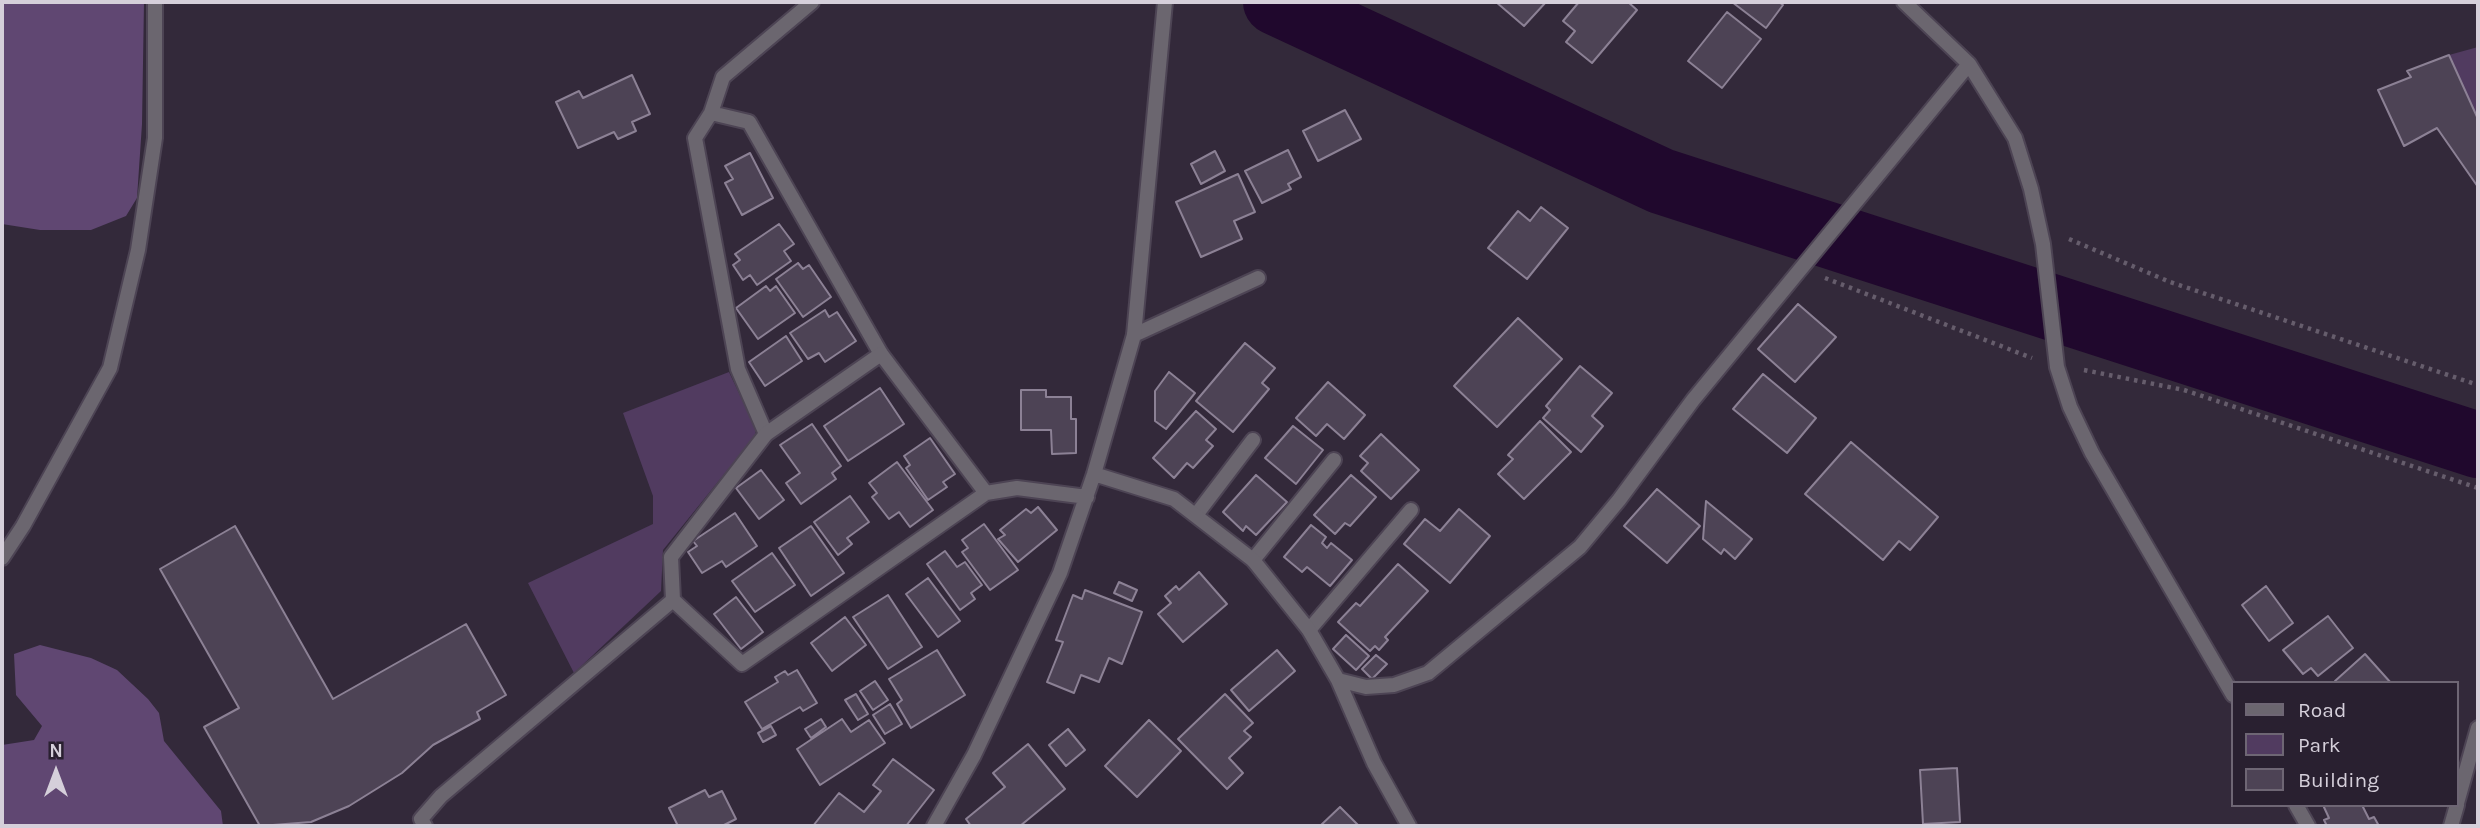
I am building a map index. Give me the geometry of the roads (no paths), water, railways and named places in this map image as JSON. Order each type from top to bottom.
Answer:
[{"type":"street","points":[[2,558],[23,526],[110,368],[138,250],[155,138],[155,2]]},
{"type":"street","points":[[766,434],[738,369],[695,138],[711,113],[723,77],[812,2]]},
{"type":"street","points":[[934,826],[974,755],[1060,573],[1087,497],[1134,335],[1165,2]]},
{"type":"street","points":[[1904,2],[1969,64],[2015,138],[2043,244],[2057,368],[2070,407],[2092,453],[2232,693]]},
{"type":"street","points":[[1338,680],[1366,687],[1394,685],[1427,673],[1580,547],[1862,190],[1969,64]]},
{"type":"street","points":[[711,113],[749,122],[881,354],[986,493]]},
{"type":"street","points":[[1134,335],[1258,278]]},
{"type":"street","points":[[881,354],[766,434],[671,557],[673,600],[742,664],[986,493],[1017,488],[1087,497]]},
{"type":"street","points":[[1196,515],[1253,440]]},
{"type":"street","points":[[1253,560],[1334,460]]},
{"type":"street","points":[[1094,474],[1174,499],[1253,560],[1309,630],[1338,680],[1374,763],[1409,826]]},
{"type":"street","points":[[1309,630],[1411,510]]},
{"type":"street","points":[[425,826],[421,818],[441,796],[673,600]]},
{"type":"street","points":[[2459,797],[2478,728]]},
{"type":"street","points":[[2297,807],[2308,826]]},
{"type":"street","points":[[2451,826],[2456,807]]},
{"type":"waterway","points":[[1276,2],[1661,181],[2478,445]]}]
